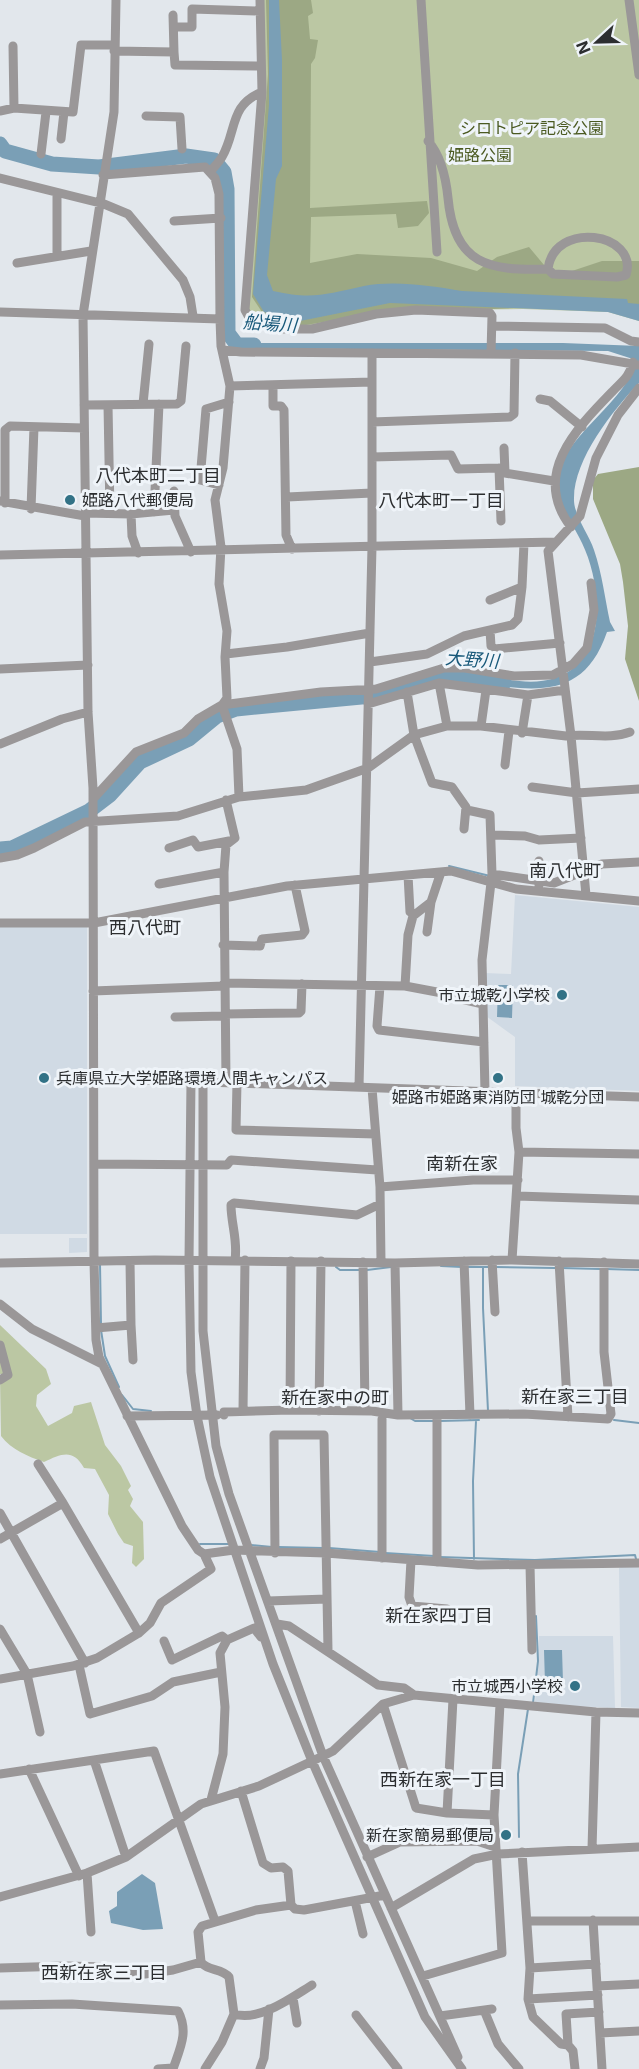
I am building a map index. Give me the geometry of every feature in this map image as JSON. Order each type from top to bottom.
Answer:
[{"type":"street","points":[[0,1679],[82,1664],[139,1633],[150,1623],[161,1603],[211,1569],[204,1554],[198,1550],[182,1526],[102,1364],[97,1349],[94,1262],[93,788],[88,712],[83,315],[98,203],[114,112],[116,0]]},
{"type":"street","points":[[260,0],[262,92],[245,310],[250,319],[285,329],[312,329],[376,314],[416,310],[490,313],[491,353]]},
{"type":"street","points":[[421,0],[437,252]]},
{"type":"street","points":[[629,0],[639,75]]},
{"type":"street","points":[[174,27],[192,27],[192,9],[260,11]]},
{"type":"street","points":[[173,15],[176,65],[261,66]]},
{"type":"street","points":[[0,111],[14,108],[46,112],[74,112],[81,45],[174,52]]},
{"type":"street","points":[[13,46],[14,108]]},
{"type":"street","points":[[210,172],[222,157],[240,106],[249,97],[262,92]]},
{"type":"street","points":[[41,154],[46,112]]},
{"type":"street","points":[[62,139],[64,112]]},
{"type":"street","points":[[146,116],[180,117],[182,149]]},
{"type":"street","points":[[429,141],[441,163],[453,226],[471,257],[485,265],[509,270],[548,269],[553,274],[617,277],[626,275],[627,262],[619,244],[610,240],[573,238],[556,249],[548,269]]},
{"type":"street","points":[[93,799],[136,752],[184,733],[192,724],[222,705],[227,698],[227,631],[219,584],[220,551],[215,500],[226,447],[230,387],[220,319],[221,218],[215,178],[205,167],[103,175]]},
{"type":"street","points":[[0,178],[98,203],[134,219],[183,280],[190,297],[193,316]]},
{"type":"street","points":[[57,193],[57,255]]},
{"type":"street","points":[[174,221],[221,218]]},
{"type":"street","points":[[17,263],[91,251]]},
{"type":"street","points":[[0,312],[193,316],[220,319]]},
{"type":"street","points":[[492,326],[605,328],[639,342]]},
{"type":"street","points":[[143,404],[149,344]]},
{"type":"street","points":[[84,405],[177,404],[181,401],[186,346]]},
{"type":"street","points":[[223,350],[581,355],[636,364],[626,382],[615,389],[582,427],[557,463],[554,481],[557,504],[571,527]]},
{"type":"street","points":[[359,1087],[370,662],[372,353]]},
{"type":"street","points":[[372,422],[510,417],[514,414],[515,353]]},
{"type":"street","points":[[230,387],[372,382]]},
{"type":"street","points":[[273,385],[273,406],[281,406],[284,410],[286,535],[292,549]]},
{"type":"street","points":[[586,895],[571,736],[548,551],[571,527],[583,510],[583,501],[596,458],[618,415],[639,388]]},
{"type":"street","points":[[540,399],[549,401],[582,427]]},
{"type":"street","points":[[219,485],[200,480],[206,410],[228,402]]},
{"type":"street","points":[[154,512],[159,404]]},
{"type":"street","points":[[108,405],[110,513]]},
{"type":"street","points":[[84,429],[10,426],[5,430],[2,502],[32,509],[85,514],[174,510]]},
{"type":"street","points":[[32,509],[34,427]]},
{"type":"street","points":[[501,521],[504,448]]},
{"type":"street","points":[[372,457],[451,454],[458,470],[502,471],[554,481]]},
{"type":"street","points":[[174,491],[174,510],[178,526],[191,552]]},
{"type":"street","points":[[287,497],[372,493]]},
{"type":"street","points":[[131,513],[132,536],[138,553]]},
{"type":"street","points":[[0,555],[556,542]]},
{"type":"street","points":[[370,662],[428,654],[458,638],[512,626],[518,619],[524,543]]},
{"type":"street","points":[[222,705],[321,692],[369,689],[444,668],[465,668],[533,678],[553,675],[580,657],[589,643],[594,610],[591,583]]},
{"type":"street","points":[[490,600],[522,587]]},
{"type":"street","points":[[490,630],[491,646],[494,649],[560,644]]},
{"type":"street","points":[[226,654],[287,648],[370,633]]},
{"type":"street","points":[[0,669],[88,665]]},
{"type":"street","points":[[368,704],[440,683],[528,695],[565,690]]},
{"type":"street","points":[[440,683],[447,726]]},
{"type":"street","points":[[481,726],[486,690]]},
{"type":"street","points":[[407,692],[414,735],[432,783],[452,787],[467,810],[464,829]]},
{"type":"street","points":[[522,733],[528,695]]},
{"type":"street","points":[[222,705],[237,749],[239,797]]},
{"type":"street","points":[[0,744],[62,719],[88,712]]},
{"type":"street","points":[[0,858],[17,855],[93,819],[178,816],[239,797],[306,790],[368,768],[414,735],[447,726],[481,726],[522,733],[571,736],[618,737],[630,732]]},
{"type":"street","points":[[505,765],[509,731]]},
{"type":"street","points":[[532,788],[577,793],[639,789]]},
{"type":"street","points":[[169,848],[193,840],[198,847],[235,838],[226,800]]},
{"type":"street","points":[[467,810],[490,815],[492,878],[482,960],[485,1092]]},
{"type":"street","points":[[491,835],[525,836],[539,840],[581,838]]},
{"type":"street","points":[[226,1082],[223,897],[226,845],[229,841]]},
{"type":"street","points":[[539,861],[539,886]]},
{"type":"street","points":[[0,923],[94,923],[295,885],[451,871],[492,878],[516,889],[560,882],[602,864],[639,862]]},
{"type":"street","points":[[159,884],[224,872]]},
{"type":"street","points":[[427,932],[431,902],[441,872]]},
{"type":"street","points":[[408,875],[410,912]]},
{"type":"street","points":[[224,945],[260,946],[262,939],[302,935],[305,931],[295,885]]},
{"type":"street","points":[[539,886],[586,895],[639,901]]},
{"type":"street","points":[[405,986],[408,935],[413,916],[431,902]]},
{"type":"street","points":[[175,1017],[299,1013],[302,984]]},
{"type":"street","points":[[93,991],[224,985],[405,986],[451,993],[461,999],[483,1004]]},
{"type":"street","points":[[381,986],[377,1026],[380,1030],[484,1042]]},
{"type":"street","points":[[93,1078],[639,1097]]},
{"type":"street","points":[[191,1081],[189,1261],[191,1372],[196,1416],[210,1477],[266,1643],[312,1761],[425,2017],[462,2069]]},
{"type":"street","points":[[203,1081],[201,1261],[203,1331],[212,1415],[229,1494],[322,1756],[441,2016],[462,2069]]},
{"type":"street","points":[[237,1082],[236,1130],[375,1134]]},
{"type":"street","points":[[372,1088],[380,1187],[381,1262]]},
{"type":"street","points":[[512,1260],[519,1152],[516,1129],[516,1093]]},
{"type":"street","points":[[519,1152],[639,1154]]},
{"type":"street","points":[[94,1164],[227,1165],[231,1160],[377,1170]]},
{"type":"street","points":[[380,1187],[473,1180],[518,1180]]},
{"type":"street","points":[[517,1196],[639,1200]]},
{"type":"street","points":[[243,1411],[240,1260],[231,1205],[234,1203],[357,1215],[380,1204]]},
{"type":"street","points":[[130,1260],[134,1360]]},
{"type":"street","points":[[0,1263],[240,1260],[321,1261],[364,1267],[381,1262],[395,1267],[492,1265],[512,1260],[559,1266],[639,1264]]},
{"type":"street","points":[[290,1410],[291,1261]]},
{"type":"street","points":[[319,1411],[321,1261]]},
{"type":"street","points":[[464,1264],[472,1415]]},
{"type":"street","points":[[492,1265],[495,1312]]},
{"type":"street","points":[[559,1266],[567,1417]]},
{"type":"street","points":[[127,1416],[385,1417],[398,1415],[437,1419],[492,1414],[608,1419],[611,1414],[604,1352],[603,1266]]},
{"type":"street","points":[[364,1267],[365,1411]]},
{"type":"street","points":[[395,1267],[398,1415]]},
{"type":"street","points":[[0,1304],[32,1329],[102,1364]]},
{"type":"street","points":[[96,1328],[131,1325]]},
{"type":"street","points":[[0,1345],[8,1375],[0,1380]]},
{"type":"street","points":[[224,1415],[224,1412],[290,1410],[365,1411],[385,1417]]},
{"type":"street","points":[[382,1558],[385,1417]]},
{"type":"street","points":[[437,1419],[437,1562]]},
{"type":"street","points":[[275,1553],[274,1435],[324,1436],[328,1648]]},
{"type":"street","points":[[38,1464],[139,1633]]},
{"type":"street","points":[[0,1539],[63,1503]]},
{"type":"street","points":[[0,1513],[82,1664],[90,1714],[152,1696],[173,1682],[221,1672]]},
{"type":"street","points":[[204,1554],[234,1550],[275,1553],[325,1550],[382,1558],[437,1562],[530,1565],[639,1563]]},
{"type":"street","points":[[411,1560],[409,1597],[412,1606],[447,1609]]},
{"type":"street","points":[[530,1565],[532,1650]]},
{"type":"street","points":[[268,1601],[327,1599]]},
{"type":"street","points":[[277,1624],[289,1626],[328,1648],[377,1684],[404,1688],[414,1695]]},
{"type":"street","points":[[211,1800],[223,1754],[225,1707],[220,1653],[228,1640],[254,1628],[266,1643]]},
{"type":"street","points":[[0,1629],[27,1674],[40,1732]]},
{"type":"street","points":[[164,1641],[172,1660],[222,1636],[228,1640]]},
{"type":"street","points":[[0,1897],[83,1874],[126,1857],[180,1825],[211,1800],[259,1786],[333,1751],[383,1704],[414,1695],[596,1712],[639,1713]]},
{"type":"street","points":[[447,1813],[453,1699]]},
{"type":"street","points":[[383,1704],[416,1808],[447,1813],[495,1815]]},
{"type":"street","points":[[423,1976],[502,1953],[495,1815],[500,1704]]},
{"type":"street","points":[[592,1849],[596,1712]]},
{"type":"street","points":[[0,1774],[154,1751],[214,1918]]},
{"type":"street","points":[[94,1760],[126,1857]]},
{"type":"street","points":[[29,1769],[83,1874],[91,1932]]},
{"type":"street","points":[[241,1793],[263,1863],[271,1868],[283,1867],[288,1871],[291,1902],[295,1909],[304,1910],[385,1895]]},
{"type":"street","points":[[367,1857],[400,1842],[477,1841],[496,1850],[522,1852],[639,1847]]},
{"type":"street","points":[[391,1908],[474,1859],[496,1850]]},
{"type":"street","points":[[522,1852],[530,1968],[528,1999],[533,2017],[561,2044],[568,2045]]},
{"type":"street","points":[[355,1901],[363,1934]]},
{"type":"street","points":[[201,1962],[198,1932],[202,1926],[214,1918],[291,1902]]},
{"type":"street","points":[[593,1920],[602,2069]]},
{"type":"street","points":[[527,1921],[639,1921]]},
{"type":"street","points":[[0,1968],[66,1965],[105,1967],[145,1974],[173,1970],[201,1962],[229,1977],[234,2014],[222,2042],[205,2069]]},
{"type":"street","points":[[530,1968],[596,1964]]},
{"type":"street","points":[[528,1999],[639,1984]]},
{"type":"street","points":[[234,2014],[269,2009],[312,1985]]},
{"type":"street","points":[[292,1998],[297,2023]]},
{"type":"street","points":[[0,2005],[72,2004],[178,2011],[184,2024],[184,2034],[173,2068],[158,2069]]},
{"type":"street","points":[[260,2069],[264,2058],[269,2009]]},
{"type":"street","points":[[441,2016],[488,2010],[498,2044],[519,2069]]},
{"type":"street","points":[[575,2069],[573,2051],[568,2045],[566,2014],[599,2012]]},
{"type":"street","points":[[356,2015],[398,2069]]},
{"type":"street","points":[[600,2033],[639,2031]]},
{"type":"shaded area","name":"市立城乾小学校","points":[[515,895],[639,907],[639,1091],[515,1086],[515,1037],[486,1016],[484,973],[511,974]]},
{"type":"shaded area","name":"兵庫県立大学姫路環境人間キャンパス","points":[[0,925],[87,925],[87,1234],[0,1234]]},
{"type":"shaded area","points":[[69,1238],[87,1238],[87,1252],[69,1253]]},
{"type":"shaded area","points":[[639,1567],[639,1708],[621,1707],[619,1568]]},
{"type":"shaded area","name":"市立城西小学校","points":[[539,1636],[613,1636],[615,1708],[535,1704]]},
{"type":"green space","name":"姫路公園","points":[[263,0],[639,0],[639,321],[608,312],[523,309],[427,310],[305,327],[252,317],[246,307]]},
{"type":"green space","points":[[266,0],[311,0],[313,13],[308,16],[310,39],[318,40],[315,58],[311,64],[310,208],[427,201],[429,213],[418,226],[398,228],[396,214],[311,217],[310,263],[357,254],[431,258],[477,271],[497,257],[529,247],[554,277],[602,261],[639,261],[639,307],[578,305],[365,315],[300,326],[270,324],[252,297],[268,74]]},
{"type":"green space","points":[[639,467],[639,701],[625,659],[628,626],[620,564],[593,499],[593,480],[598,474]]},
{"type":"green space","points":[[0,1325],[46,1369],[51,1384],[37,1395],[36,1406],[48,1426],[72,1413],[74,1406],[91,1402],[105,1445],[121,1466],[131,1486],[128,1490],[133,1499],[130,1506],[143,1522],[144,1559],[136,1567],[132,1563],[133,1546],[124,1543],[108,1514],[109,1495],[95,1469],[84,1468],[76,1458],[66,1454],[44,1462],[20,1452],[1,1436],[0,1377],[4,1374],[0,1374]]},
{"type":"water","points":[[269,0],[279,0],[282,60],[282,166],[276,179],[267,275],[273,291],[309,295],[376,284],[401,284],[462,291],[627,299],[628,303],[639,304],[639,321],[608,312],[390,303],[300,321],[286,320],[264,312],[253,294],[269,105]]},
{"type":"water","points":[[227,343],[563,343],[639,346],[639,383],[597,436],[580,467],[576,483],[574,504],[594,550],[610,622],[615,631],[607,632],[598,653],[587,668],[573,679],[559,685],[542,688],[485,684],[483,676],[519,681],[546,680],[572,669],[585,656],[593,639],[596,620],[594,579],[582,543],[561,500],[560,471],[565,457],[574,444],[622,388],[636,360],[608,351],[238,348]]},
{"type":"water","points":[[498,985],[513,985],[512,1018],[497,1017]]},
{"type":"water","points":[[544,1650],[562,1650],[563,1682],[545,1683]]},
{"type":"water","points":[[142,1874],[155,1883],[163,1929],[143,1930],[111,1923],[109,1911],[117,1906],[117,1892]]},
{"type":"waterway","name":"船場川","points":[[0,144],[5,151],[52,164],[99,167],[186,156],[214,160],[224,172],[227,189],[228,333],[237,345],[254,345]]},
{"type":"waterway","name":"大野川","points":[[0,849],[12,848],[89,811],[110,795],[140,762],[189,739],[217,716],[236,709],[372,696],[438,676],[453,675],[504,683]]},
{"type":"waterway","points":[[449,866],[490,876]]},
{"type":"waterway","points":[[100,1264],[101,1324]]},
{"type":"waterway","points":[[441,1266],[462,1267]]},
{"type":"waterway","points":[[336,1267],[340,1270],[362,1270]]},
{"type":"waterway","points":[[367,1270],[391,1267]]},
{"type":"waterway","points":[[468,1267],[489,1267]]},
{"type":"waterway","points":[[483,1267],[488,1411]]},
{"type":"waterway","points":[[495,1267],[555,1268]]},
{"type":"waterway","points":[[561,1268],[600,1269]]},
{"type":"waterway","points":[[606,1269],[639,1270]]},
{"type":"waterway","points":[[101,1330],[105,1356],[119,1387]]},
{"type":"waterway","points":[[122,1395],[133,1409],[151,1411]]},
{"type":"waterway","points":[[410,1418],[415,1421],[434,1421]]},
{"type":"waterway","points":[[440,1421],[479,1420]]},
{"type":"waterway","points":[[614,1420],[639,1423]]},
{"type":"waterway","points":[[474,1559],[473,1481],[476,1421]]},
{"type":"waterway","points":[[200,1544],[230,1544]]},
{"type":"waterway","points":[[251,1545],[272,1547]]},
{"type":"waterway","points":[[278,1547],[323,1548]]},
{"type":"waterway","points":[[329,1548],[380,1552]]},
{"type":"waterway","points":[[385,1553],[434,1556]]},
{"type":"waterway","points":[[439,1557],[535,1560],[635,1555],[636,1559]]},
{"type":"waterway","points":[[533,1703],[538,1661],[536,1616]]},
{"type":"waterway","points":[[519,1837],[518,1774],[528,1709]]},
{"type":"place","name":"姫路八代郵便局","points":[[70,500]]},
{"type":"place","name":"市立城乾小学校","points":[[562,995]]},
{"type":"place","name":"兵庫県立大学姫路環境人間キャンパス","points":[[44,1078]]},
{"type":"place","name":"姫路市姫路東消防団 城乾分団","points":[[498,1078]]},
{"type":"place","name":"市立城西小学校","points":[[575,1686]]},
{"type":"place","name":"新在家簡易郵便局","points":[[506,1835]]},
{"type":"district","name":"八代本町二丁目","points":[[158,476]]},
{"type":"district","name":"八代本町一丁目","points":[[441,501]]},
{"type":"district","name":"南八代町","points":[[565,871]]},
{"type":"district","name":"西八代町","points":[[145,928]]},
{"type":"district","name":"南新在家","points":[[462,1164]]},
{"type":"district","name":"新在家三丁目","points":[[575,1397]]},
{"type":"district","name":"新在家中の町","points":[[335,1398]]},
{"type":"district","name":"新在家四丁目","points":[[439,1616]]},
{"type":"district","name":"西新在家一丁目","points":[[443,1780]]},
{"type":"district","name":"西新在家三丁目","points":[[104,1973]]},
{"type":"park label","name":"シロトピア記念公園","points":[[532,128]]}]
